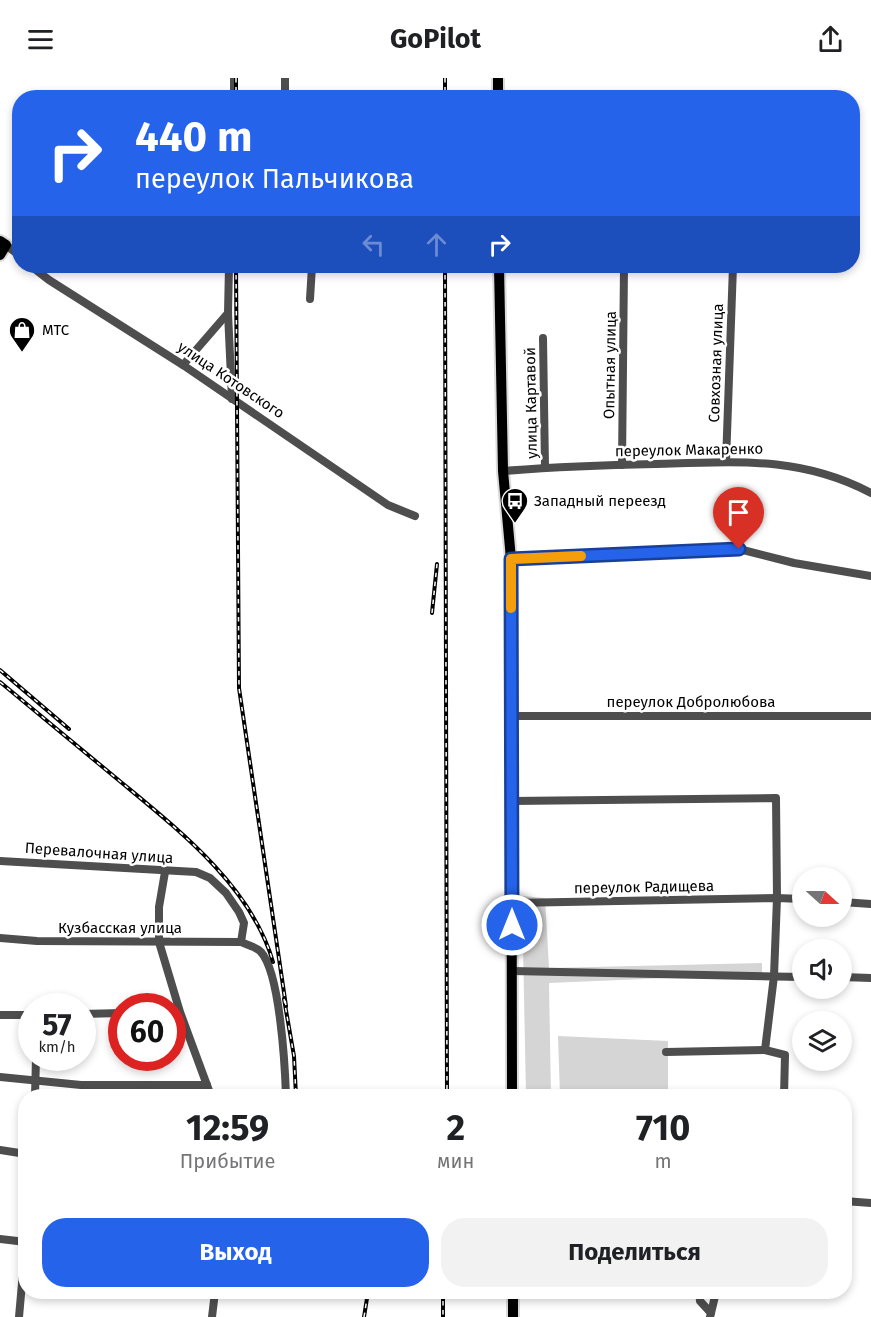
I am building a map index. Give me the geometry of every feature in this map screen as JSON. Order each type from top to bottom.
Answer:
[{"type":"main road","points":[[499,273],[503,471],[510,527],[511,559],[512,1089]]},
{"type":"main road","points":[[513,1299],[513,1317]]},
{"type":"street","name":"улица Котовского","points":[[41,273],[183,365],[388,505],[415,516]]},
{"type":"street","points":[[229,273],[228,314],[232,399]]},
{"type":"street","points":[[310,299],[312,273]]},
{"type":"street","name":"Опытная улица","points":[[622,465],[624,273]]},
{"type":"street","name":"Совхозная улица","points":[[726,462],[733,273]]},
{"type":"street","points":[[183,365],[228,314]]},
{"type":"street","name":"улица Картавой","points":[[543,338],[545,467]]},
{"type":"street","name":"переулок Макаренко","points":[[503,471],[545,467],[726,462],[777,463],[809,469],[852,483],[871,493]]},
{"type":"street","points":[[511,559],[739,549],[794,563],[871,576]]},
{"type":"street","name":"переулок Добролюбова","points":[[511,716],[871,716]]},
{"type":"street","points":[[511,801],[776,798],[777,898],[774,976],[765,1050]]},
{"type":"street","name":"Перевалочная улица","points":[[0,861],[196,872],[210,878],[226,893],[239,912],[244,923],[241,942]]},
{"type":"street","points":[[165,872],[159,907],[159,942],[171,993]]},
{"type":"street","name":"переулок Радищева","points":[[512,903],[792,899]]},
{"type":"street","points":[[852,903],[871,904]]},
{"type":"street","name":"Кузбасская улица","points":[[0,938],[37,941],[241,942]]},
{"type":"street","points":[[241,942],[260,950],[272,970],[285,1061],[286,1089]]},
{"type":"street","points":[[512,971],[792,977]]},
{"type":"street","points":[[852,977],[871,978]]},
{"type":"street","points":[[0,1015],[18,1015]]},
{"type":"street","points":[[186,1036],[208,1089]]},
{"type":"street","points":[[666,1052],[765,1050],[785,1056],[784,1089]]},
{"type":"street","points":[[35,1071],[35,1089]]},
{"type":"street","points":[[0,1077],[81,1085],[207,1085]]},
{"type":"street","points":[[0,1150],[18,1153]]},
{"type":"street","points":[[852,1202],[871,1203]]},
{"type":"street","points":[[0,1239],[18,1241]]},
{"type":"street","points":[[20,1317],[21,1299]]},
{"type":"street","points":[[212,1317],[214,1299]]},
{"type":"street","points":[[700,1299],[711,1315]]},
{"type":"street","points":[[711,1315],[714,1299]]},
{"type":"shaded area","points":[[522,896],[545,898],[549,968],[762,963],[762,974],[549,983],[551,1089],[526,1089]]},
{"type":"shaded area","points":[[558,1036],[668,1041],[668,1089],[560,1089]]},
{"type":"railway","points":[[236,78],[236,90]]},
{"type":"railway","points":[[445,78],[445,90]]},
{"type":"railway","points":[[236,273],[239,688],[286,1006]]},
{"type":"railway","points":[[445,273],[447,1089]]},
{"type":"railway","points":[[432,613],[437,564]]},
{"type":"railway","points":[[0,670],[69,729]]},
{"type":"railway","points":[[0,682],[186,837],[229,883],[247,908],[262,934],[273,962]]},
{"type":"railway","points":[[284,999],[294,1056],[296,1089]]},
{"type":"railway","points":[[364,1317],[367,1299]]},
{"type":"railway","points":[[443,1299],[443,1317]]},
{"type":"slow traffic","points":[[511,608],[511,559],[581,556]]},
{"type":"place","name":"МТС","points":[[22,353]]},
{"type":"place","name":"Западный переезд","points":[[515,524]]},
{"type":"route","points":[[512,925],[511,559],[739,549]]}]
